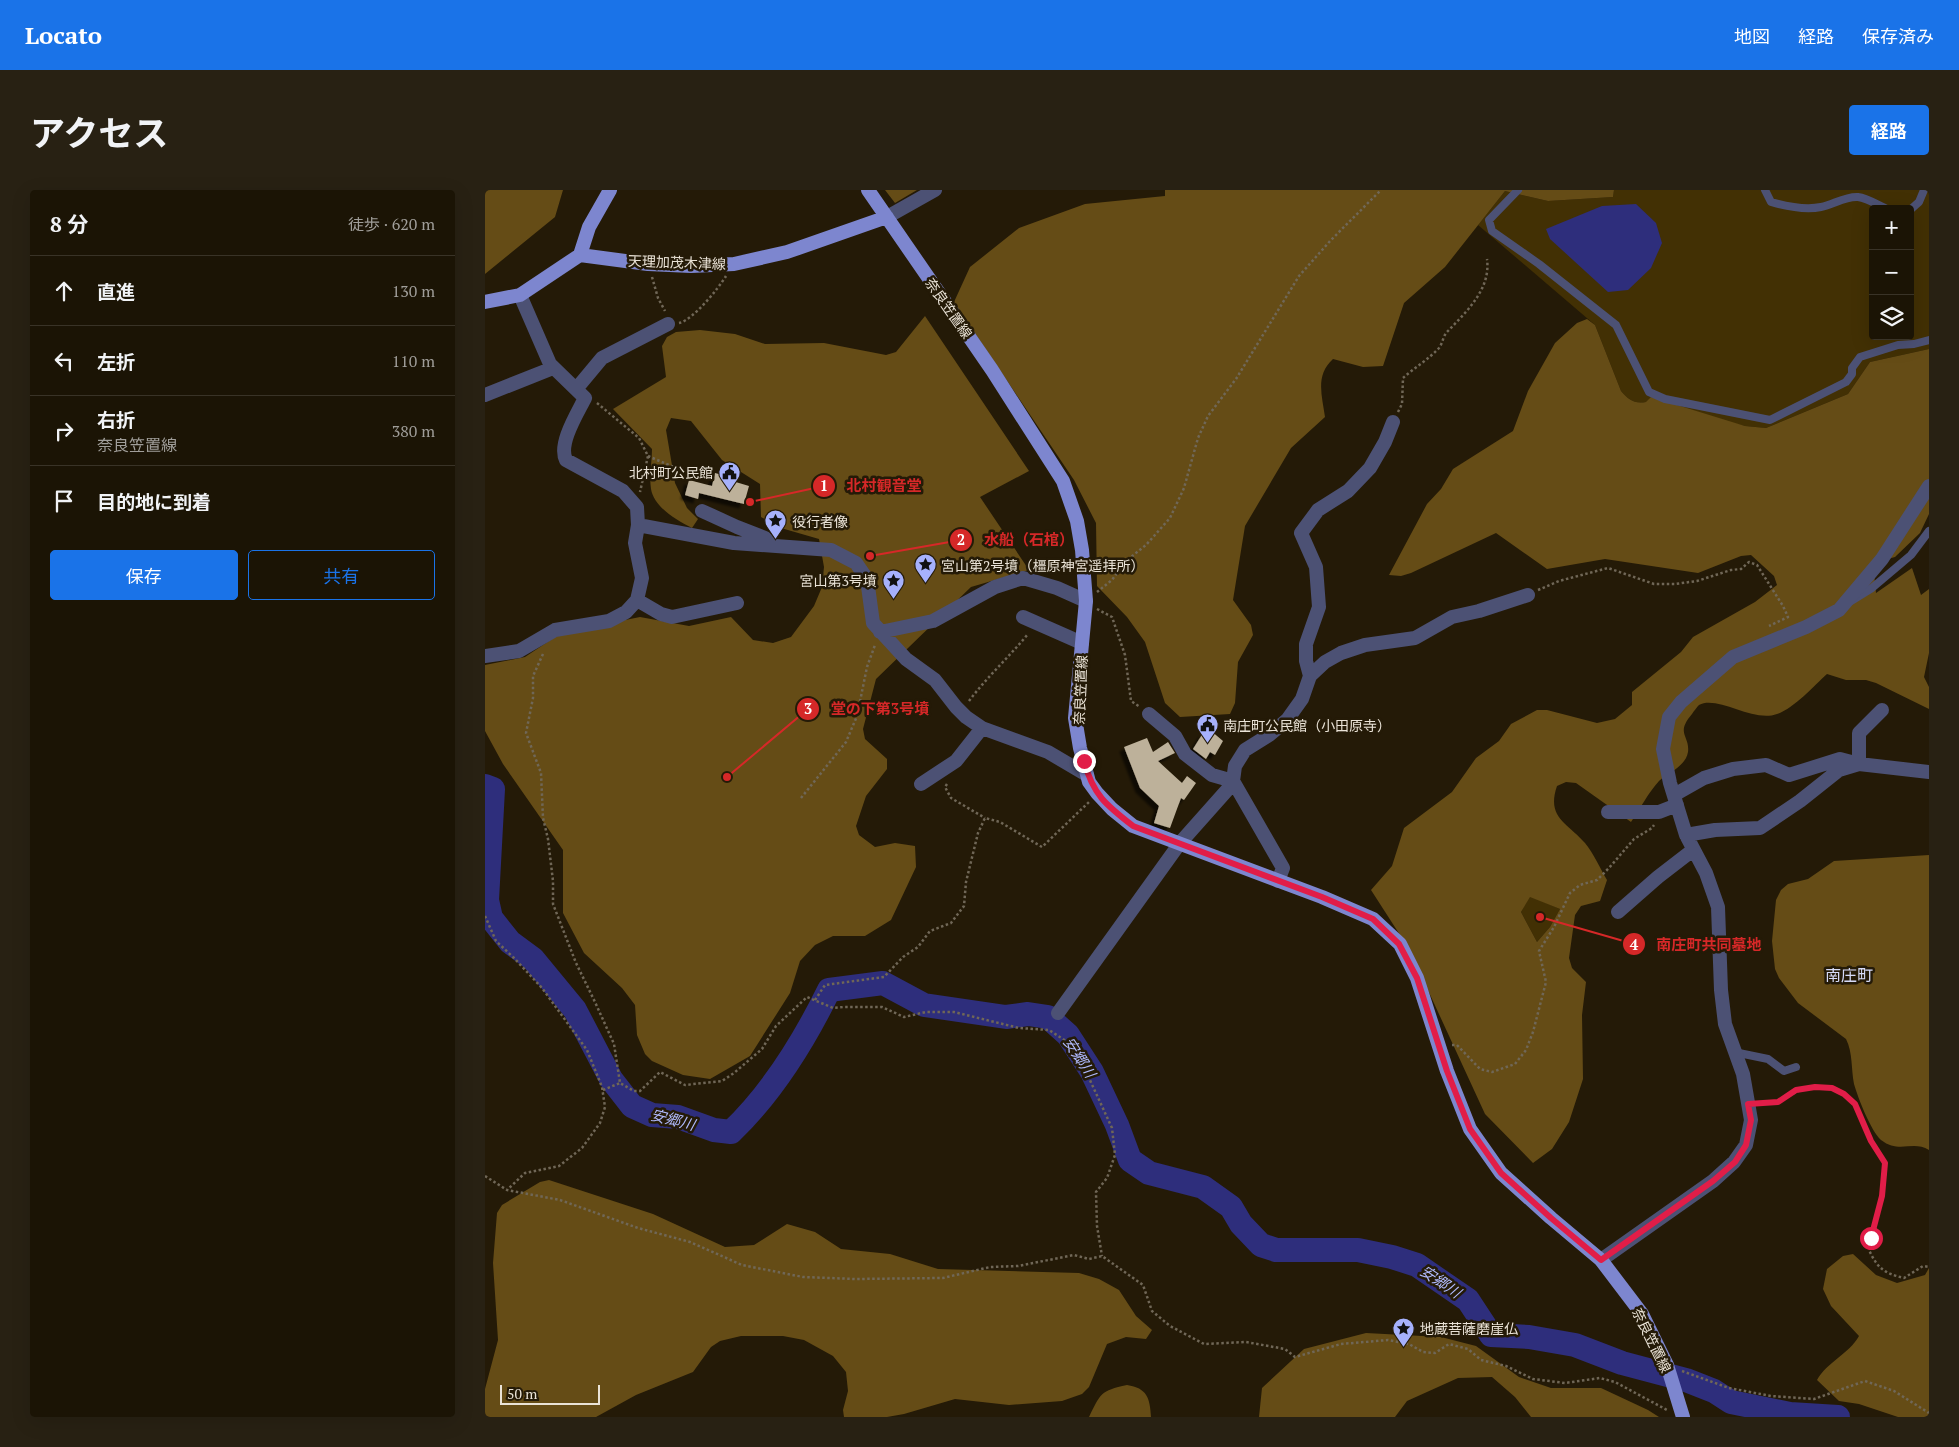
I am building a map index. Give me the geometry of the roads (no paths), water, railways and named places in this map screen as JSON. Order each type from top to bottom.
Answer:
[{"type":"main road","points":[[485,302],[520,295],[580,255],[589,227],[610,190]]},
{"type":"main road","name":"奈良笠置線","points":[[868,190],[992,370],[1063,481],[1077,521],[1082,550],[1086,600],[1075,718],[1087,775],[1097,794],[1133,826],[1277,880],[1373,919],[1399,944],[1417,978],[1447,1071],[1470,1129],[1501,1173],[1601,1260],[1642,1314],[1667,1367],[1677,1415]]},
{"type":"main road","name":"天理加茂木津線","points":[[580,255],[648,264],[691,266],[734,264],[787,252],[887,217]]},
{"type":"street","points":[[887,217],[935,190]]},
{"type":"street","points":[[520,295],[553,368],[581,393]]},
{"type":"street","points":[[485,656],[519,651],[555,630],[609,621],[626,612],[637,600],[642,578],[635,543],[638,525],[637,507],[623,491],[566,460],[563,454],[564,444],[581,393],[602,358],[672,324]]},
{"type":"street","points":[[485,394],[553,368]]},
{"type":"street","points":[[1310,676],[1307,661],[1307,644],[1319,606],[1319,597],[1317,567],[1301,533],[1318,510],[1348,491],[1370,468],[1385,442],[1393,422]]},
{"type":"street","points":[[1601,1260],[1713,1181],[1735,1162],[1746,1145],[1751,1120],[1743,1074],[1725,1024],[1721,990],[1718,907],[1706,873],[1686,835],[1675,800],[1663,749],[1669,717],[1681,702],[1733,657],[1806,627],[1839,610],[1882,559],[1929,486]]},
{"type":"street","points":[[702,511],[737,528],[765,538],[771,545]]},
{"type":"street","points":[[638,525],[734,543],[831,550],[856,563],[867,579],[873,624],[906,659],[935,680],[961,712],[982,728],[1048,752],[1087,775]]},
{"type":"street","points":[[880,632],[933,621],[995,587],[1023,578],[1057,588],[1086,600]]},
{"type":"street","points":[[1058,1013],[1180,844],[1233,781],[1235,766],[1245,750],[1269,735],[1287,720],[1302,699],[1310,676],[1325,662],[1341,653],[1365,645],[1415,638],[1452,617],[1487,609],[1528,595]]},
{"type":"street","points":[[637,600],[661,614],[672,617],[737,603]]},
{"type":"street","points":[[1023,617],[1082,643]]},
{"type":"street","points":[[1859,764],[1859,733],[1882,710]]},
{"type":"street","points":[[1149,714],[1175,736],[1185,754],[1205,770],[1212,775],[1233,781],[1283,868],[1277,880]]},
{"type":"street","points":[[921,784],[956,760],[982,728]]},
{"type":"street","points":[[1608,812],[1659,812],[1704,778],[1733,769],[1766,765],[1789,775],[1840,759],[1859,764],[1929,772]]},
{"type":"street","points":[[1686,835],[1715,830],[1760,828],[1800,801],[1839,770],[1859,764]]},
{"type":"street","points":[[1619,912],[1693,850]]},
{"type":"lane","points":[[1518,190],[1498,208],[1489,220],[1492,231],[1539,264],[1616,325],[1649,392],[1665,399],[1770,420],[1846,382],[1852,374],[1852,368],[1861,356],[1898,345],[1914,344],[1929,340]]},
{"type":"lane","points":[[1765,190],[1771,202],[1778,204],[1820,207],[1851,197],[1859,197],[1878,205]]},
{"type":"lane","points":[[1914,206],[1919,202],[1924,190]]},
{"type":"lane","points":[[1839,610],[1896,569],[1911,555],[1929,531]]},
{"type":"lane","points":[[1735,1052],[1768,1059],[1784,1071],[1797,1066]]},
{"type":"waterway","name":"安郷川","points":[[485,786],[493,789],[487,900],[491,918],[510,942],[533,959],[575,1010],[611,1079],[632,1106],[652,1115],[678,1117],[714,1130],[731,1132],[774,1083],[798,1047],[829,990],[883,983],[924,1005],[1006,1017],[1028,1014],[1048,1017],[1068,1035],[1092,1072],[1117,1125],[1130,1160],[1149,1173],[1203,1187],[1231,1207],[1241,1224],[1261,1245],[1276,1250],[1358,1250],[1392,1257],[1417,1265],[1468,1300],[1491,1335],[1529,1337],[1575,1345],[1622,1363],[1686,1380],[1714,1391],[1731,1402],[1790,1414],[1838,1417]]},
{"type":"place","name":"北村町公民館","points":[[729,491]]},
{"type":"place","name":"北村観音堂","points":[[750,502]]},
{"type":"place","name":"役行者像","points":[[776,540]]},
{"type":"place","name":"水船（石棺）","points":[[870,556]]},
{"type":"place","name":"宮山第2号墳（橿原神宮遥拝所）","points":[[925,584]]},
{"type":"place","name":"宮山第3号墳","points":[[893,599]]},
{"type":"place","name":"南庄町公民館（小田原寺）","points":[[1207,744]]},
{"type":"place","name":"堂の下第3号墳","points":[[727,777]]},
{"type":"place","name":"南庄町共同墓地","points":[[1540,917]]},
{"type":"place","name":"地蔵菩薩磨崖仏","points":[[1404,1347]]},
{"type":"district","name":"南庄町","points":[[1849,975]]}]
